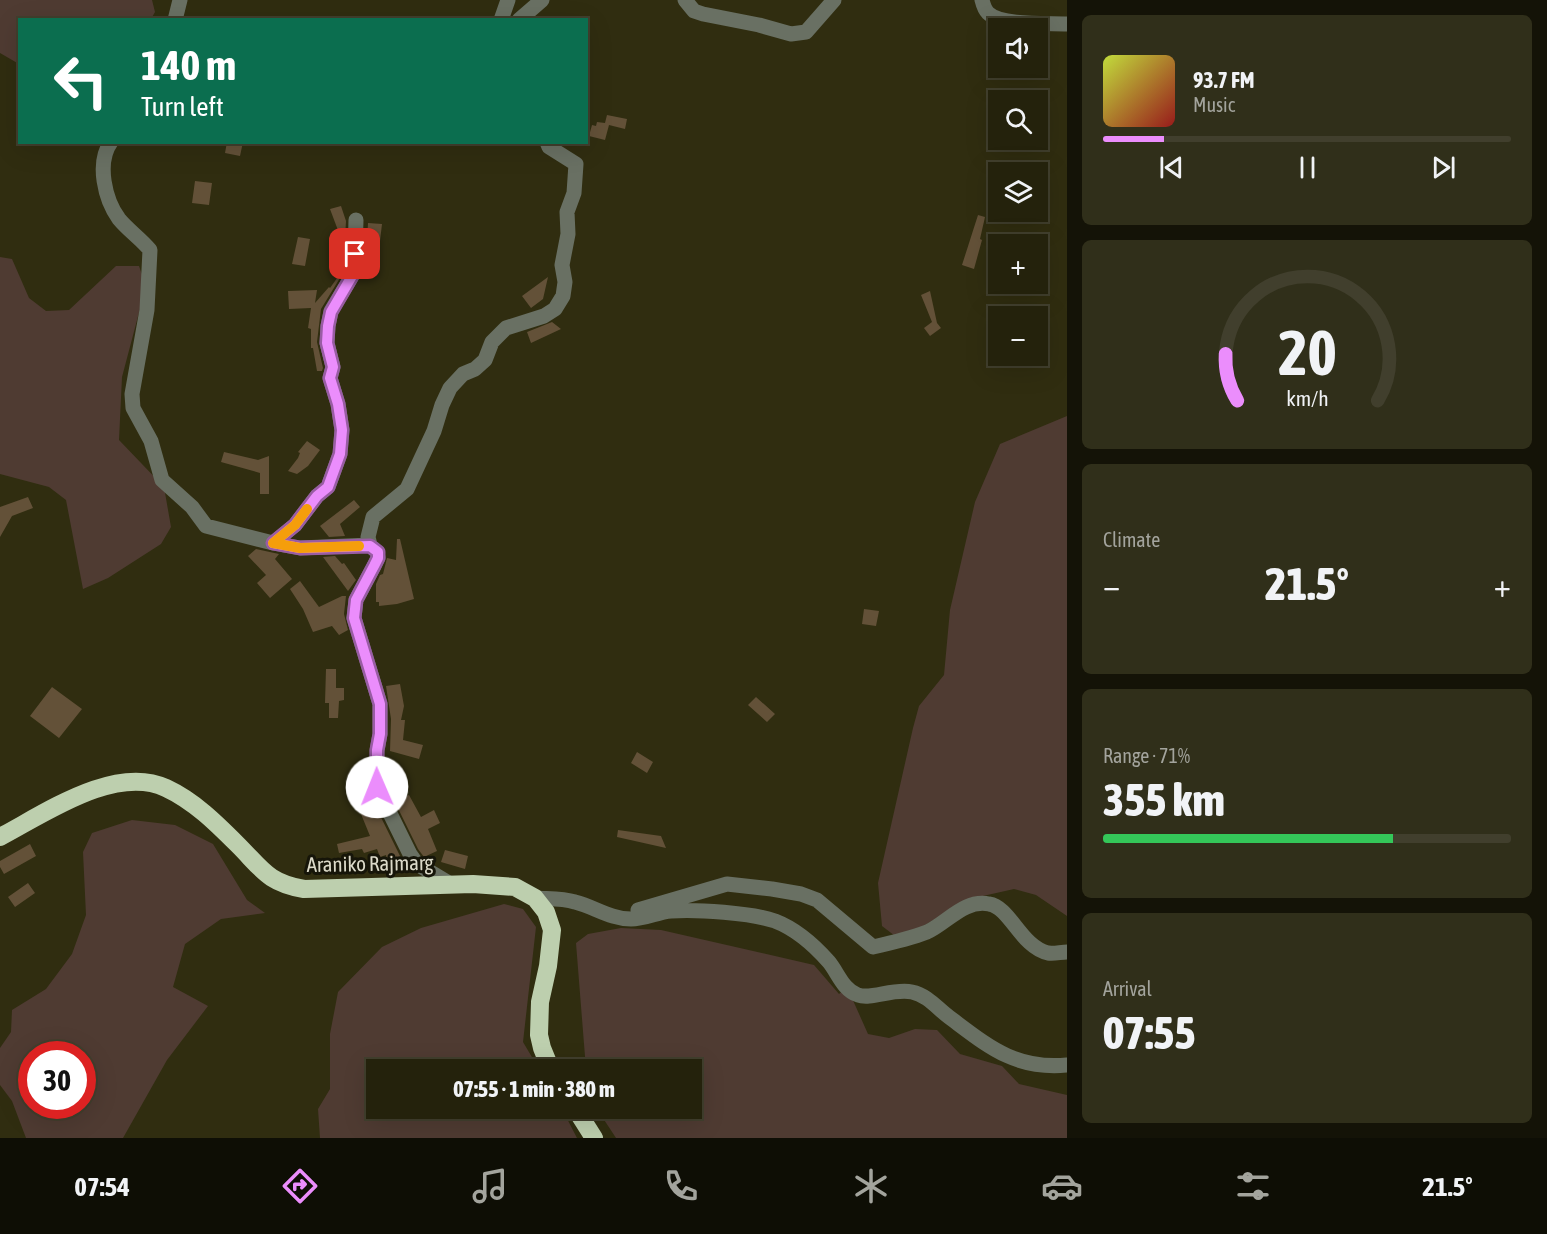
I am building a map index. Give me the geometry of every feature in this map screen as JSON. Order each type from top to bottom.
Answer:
[{"type":"highway","name":"Araniko Rajmarg","points":[[0,837],[83,793],[113,784],[143,782],[164,787],[184,798],[211,818],[257,868],[289,886],[304,889],[473,884],[515,887],[535,898]]},
{"type":"highway","points":[[535,898],[546,912],[552,930],[548,966],[540,1002],[539,1035],[546,1059]]},
{"type":"highway","points":[[582,1119],[594,1138]]},
{"type":"street","points":[[176,18],[180,0]]},
{"type":"street","points":[[502,18],[508,0]]},
{"type":"street","points":[[521,18],[542,0]]},
{"type":"street","points":[[686,0],[694,11],[703,14],[791,34],[806,32],[834,0]]},
{"type":"street","points":[[982,0],[986,12],[1005,20],[1067,24]]},
{"type":"street","points":[[110,144],[103,163],[107,194],[119,219],[150,250],[147,310],[132,394],[133,408],[151,441],[162,480],[192,507],[206,526],[300,548],[370,546],[378,552],[378,558],[356,600],[354,618],[380,704],[377,787],[417,864],[453,885]]},
{"type":"street","points":[[370,546],[368,537],[373,517],[407,489],[434,431],[450,388],[464,374],[475,369],[485,360],[492,342],[506,328],[544,316],[555,309],[563,296],[565,282],[562,265],[568,234],[567,212],[574,194],[576,164],[547,144]]},
{"type":"street","points":[[273,543],[295,525],[317,496],[328,487],[340,454],[342,430],[338,404],[330,378],[333,367],[327,343],[328,326],[331,312],[352,276],[356,220]]},
{"type":"street","points":[[622,918],[640,909],[727,884],[772,888],[817,900],[873,947],[894,943],[928,931],[960,909],[978,904],[990,904],[1003,910],[1027,941],[1048,953],[1067,952]]},
{"type":"street","points":[[535,898],[577,902],[608,916],[622,918],[644,918],[671,911],[732,913],[771,920],[795,930],[828,961],[844,986],[858,996],[870,996],[889,991],[913,992],[926,998],[947,1016],[1006,1057],[1030,1064],[1067,1065]]},
{"type":"shaded area","points":[[0,0],[152,0],[155,12],[152,18],[18,18],[18,63],[0,53]]},
{"type":"shaded area","points":[[0,257],[12,259],[29,298],[46,311],[69,310],[116,266],[139,266],[146,286],[122,377],[119,440],[164,487],[171,527],[161,544],[108,578],[83,589],[66,500],[49,487],[0,474]]},
{"type":"shaded area","points":[[1067,416],[1067,916],[1036,895],[1014,889],[974,898],[899,939],[882,926],[878,883],[919,706],[944,675],[950,610],[975,502],[1000,444]]},
{"type":"shaded area","points":[[132,820],[175,825],[213,844],[247,900],[265,913],[221,919],[185,944],[173,987],[208,1006],[167,1060],[123,1138],[26,1138],[19,1119],[96,1119],[96,1041],[18,1041],[18,1117],[12,1101],[0,1085],[0,1048],[11,1032],[12,1010],[46,989],[72,954],[86,915],[83,852],[92,833]]},
{"type":"shaded area","points":[[504,904],[523,909],[536,927],[523,1042],[533,1059],[366,1059],[366,1119],[567,1119],[577,1138],[320,1138],[318,1109],[330,1089],[330,1034],[338,992],[382,947],[421,928]]},
{"type":"shaded area","points":[[621,928],[661,930],[814,965],[839,994],[847,987],[868,1034],[889,1038],[915,1029],[937,1030],[960,1054],[1002,1066],[1019,1084],[1067,1095],[1067,1138],[616,1138],[604,1119],[702,1119],[702,1059],[585,1059],[576,943],[588,934]]},
{"type":"building","points":[[607,115],[627,119],[625,129],[609,125],[605,140],[589,136],[592,125],[596,126],[597,122],[605,123]]},
{"type":"building","points":[[227,144],[243,144],[240,156],[225,153]]},
{"type":"building","points":[[195,181],[212,183],[209,205],[192,203]]},
{"type":"building","points":[[341,206],[346,221],[343,273],[321,309],[317,342],[323,368],[322,371],[317,371],[313,348],[311,348],[311,329],[308,328],[311,308],[289,309],[288,291],[317,290],[315,303],[340,274],[342,241],[330,209]]},
{"type":"building","points":[[978,215],[985,217],[980,239],[982,240],[974,269],[962,265]]},
{"type":"building","points":[[368,223],[382,224],[380,241],[367,241]]},
{"type":"building","points":[[298,237],[310,239],[305,266],[292,264]]},
{"type":"building","points":[[548,277],[543,299],[531,308],[522,296]]},
{"type":"building","points":[[930,291],[937,323],[941,328],[930,336],[924,328],[932,322],[921,295]]},
{"type":"building","points":[[552,322],[561,329],[531,343],[527,332]]},
{"type":"building","points":[[307,441],[320,450],[308,466],[297,474],[288,471],[298,458],[300,453],[298,452]]},
{"type":"building","points":[[224,452],[258,460],[269,456],[269,494],[260,494],[260,473],[221,462]]},
{"type":"building","points":[[28,497],[33,508],[12,516],[0,537],[0,507]]},
{"type":"building","points":[[354,500],[360,507],[340,524],[345,536],[329,537],[320,526]]},
{"type":"building","points":[[397,539],[400,539],[414,599],[379,606],[379,602],[376,602],[376,584],[380,575],[383,574],[387,558],[396,560]]},
{"type":"building","points":[[256,549],[279,554],[275,559],[292,579],[270,598],[257,583],[266,575],[248,556]]},
{"type":"building","points":[[335,556],[342,564],[344,563],[356,580],[348,591],[323,557]]},
{"type":"building","points":[[300,581],[319,607],[346,596],[344,614],[348,630],[339,635],[332,626],[313,632],[303,609],[290,589]]},
{"type":"building","points":[[864,609],[879,611],[876,626],[862,624]]},
{"type":"building","points":[[326,669],[336,669],[336,688],[344,688],[344,700],[339,701],[338,718],[329,718],[329,703],[325,703]]},
{"type":"building","points":[[400,684],[404,706],[401,720],[405,720],[403,740],[423,745],[419,759],[390,751],[391,719],[386,686]]},
{"type":"building","points":[[52,687],[82,709],[59,738],[30,716]]},
{"type":"building","points":[[756,697],[775,714],[767,722],[748,705]]},
{"type":"building","points":[[637,752],[653,762],[647,773],[631,763]]},
{"type":"building","points":[[400,786],[406,796],[409,795],[421,817],[434,810],[440,823],[428,829],[437,851],[424,857],[389,790]]},
{"type":"building","points":[[371,797],[403,862],[388,864],[386,855],[380,857],[377,849],[364,853],[362,849],[339,853],[337,844],[370,836],[361,814],[366,812],[361,800]]},
{"type":"building","points":[[618,830],[661,836],[666,848],[617,837]]},
{"type":"building","points":[[30,844],[36,856],[4,874],[0,861]]},
{"type":"building","points":[[445,850],[468,856],[465,869],[441,862]]},
{"type":"building","points":[[28,883],[35,893],[15,907],[8,897]]},
{"type":"slow traffic","points":[[307,509],[295,525],[273,543],[300,548],[359,546]]},
{"type":"route","points":[[355,254],[352,276],[331,312],[328,326],[327,343],[333,367],[330,378],[338,404],[342,430],[340,454],[328,487],[317,496],[295,525],[273,543],[300,548],[370,546],[378,552],[378,558],[356,600],[354,618],[380,704],[377,787]]}]
